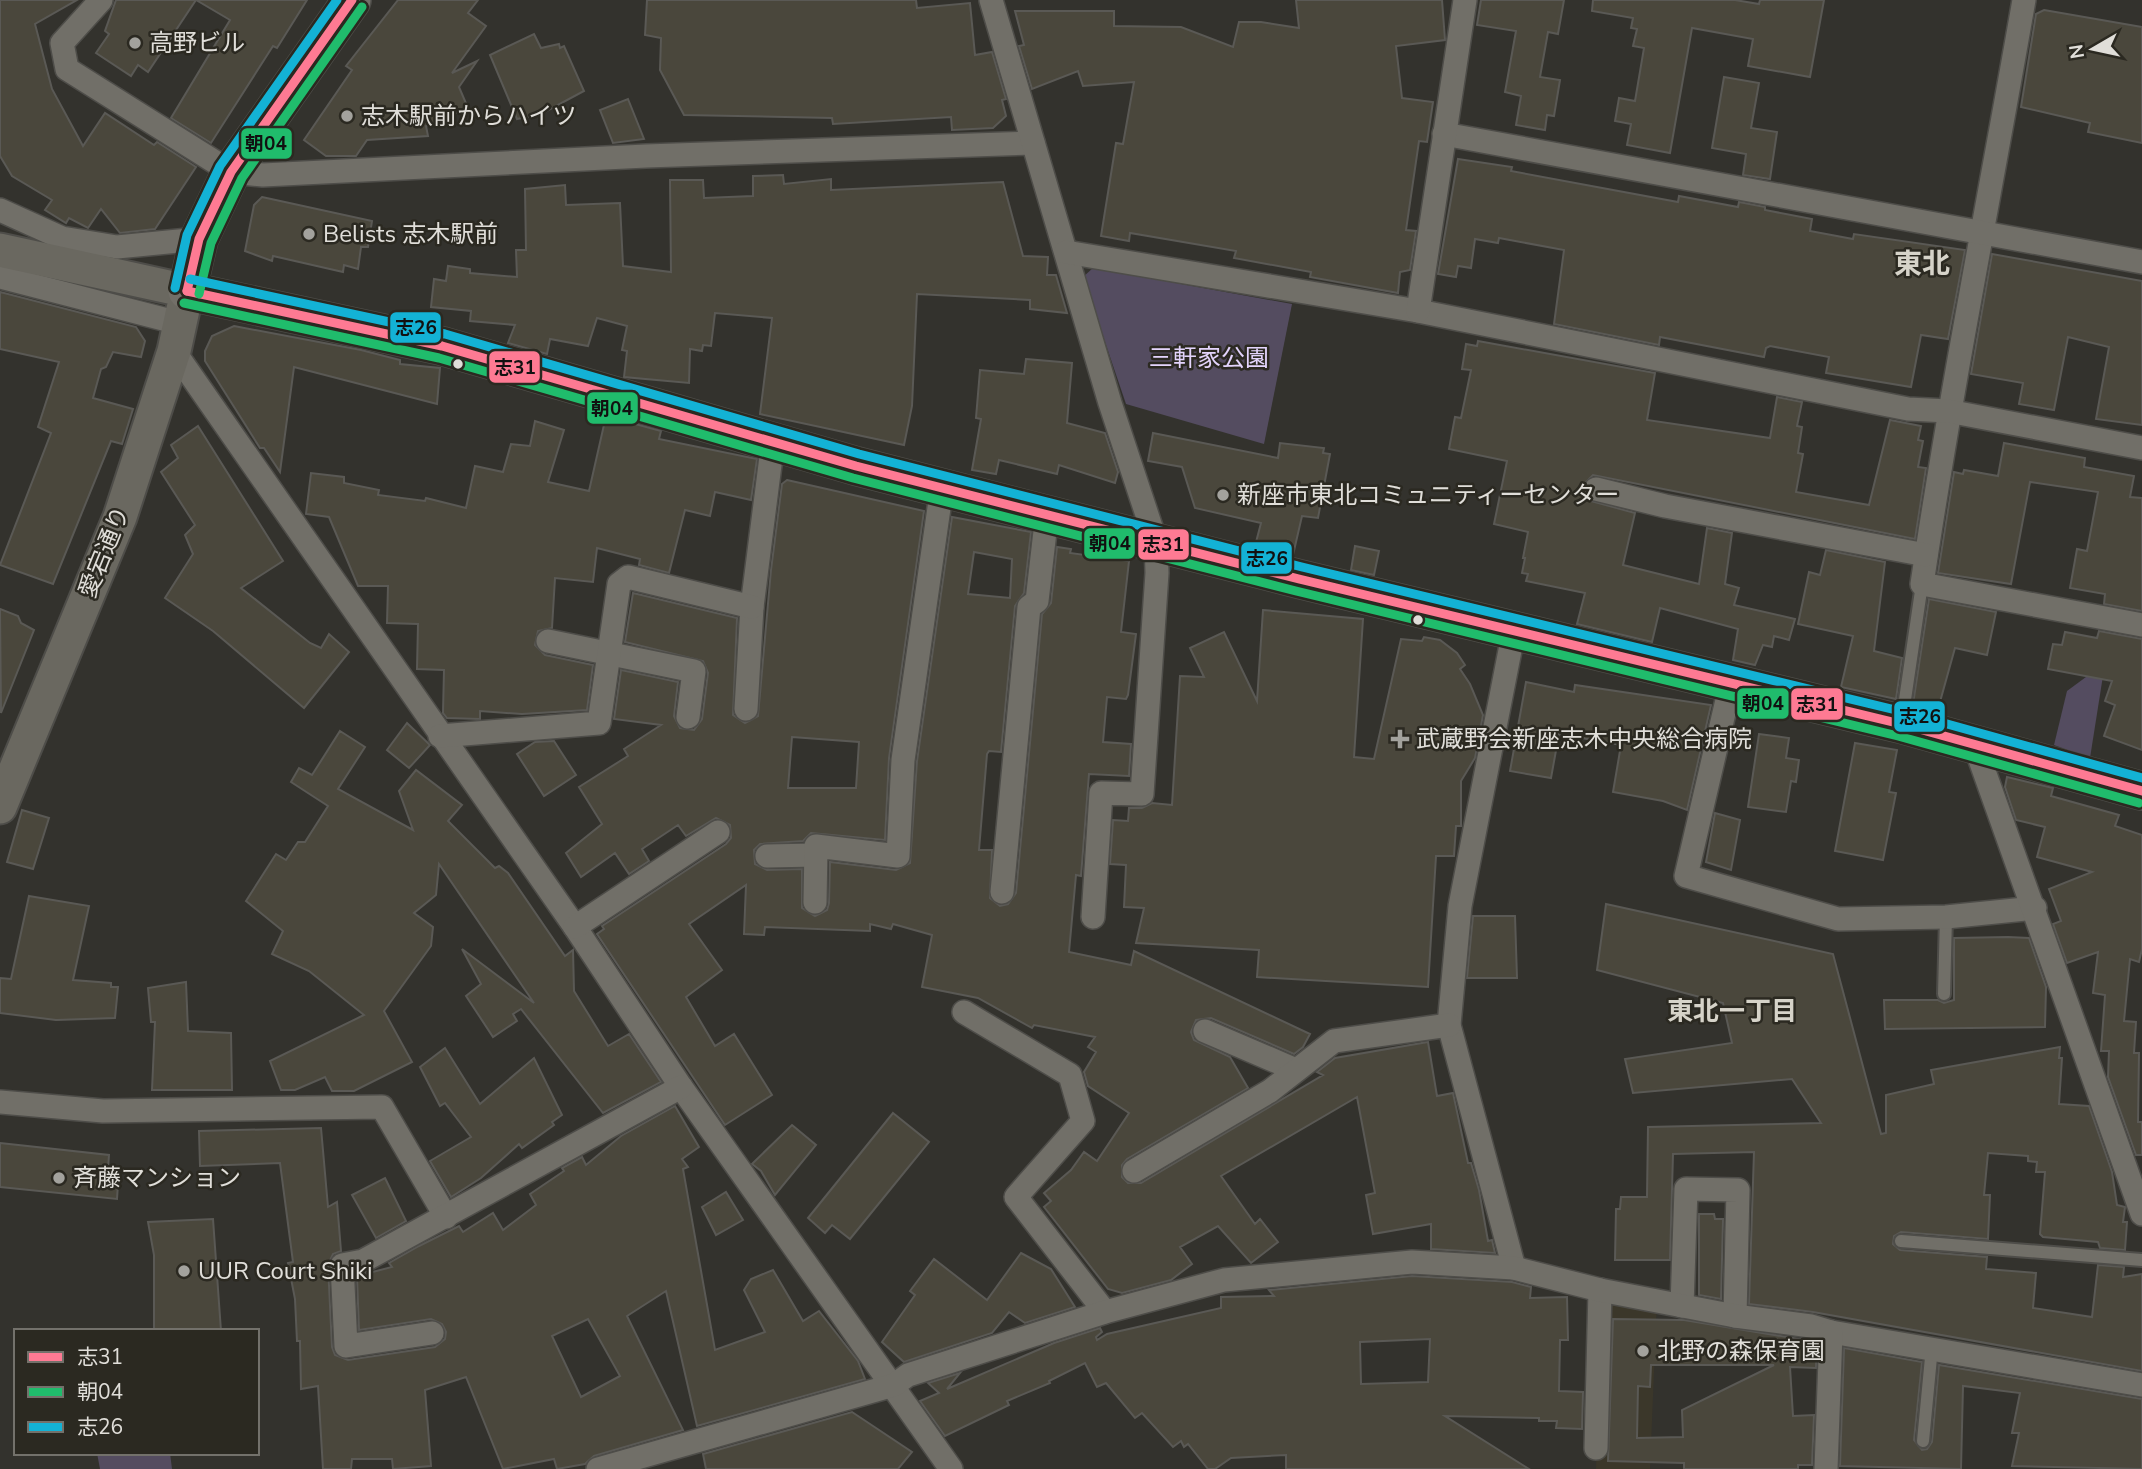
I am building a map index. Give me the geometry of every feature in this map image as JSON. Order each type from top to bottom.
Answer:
[{"type":"main road","points":[[352,0],[231,172],[199,239],[180,321],[465,352],[942,487],[1901,724],[2142,791]]},
{"type":"street","points":[[101,0],[62,43],[67,69],[231,172],[263,176],[646,156],[1033,144]]},
{"type":"street","points":[[990,0],[1110,403],[1156,542],[1157,573],[1142,794],[1101,793],[1093,917]]},
{"type":"street","points":[[1418,311],[1465,0]]},
{"type":"street","points":[[2024,0],[1984,233],[1948,411],[1922,584],[2142,625]]},
{"type":"street","points":[[1444,134],[2142,262]]},
{"type":"street","points":[[0,210],[62,238],[117,247],[199,239]]},
{"type":"street","points":[[0,250],[180,321],[440,736],[575,927],[681,1087],[951,1469]]},
{"type":"street","points":[[1066,252],[1418,311],[1908,409],[1948,411],[2142,448]]},
{"type":"street","points":[[0,277],[180,321]]},
{"type":"street","name":"愛宕通り","points":[[0,807],[120,517],[180,321]]},
{"type":"street","points":[[746,709],[752,607],[773,441]]},
{"type":"street","points":[[815,902],[816,846],[898,856],[902,760],[942,487]]},
{"type":"street","points":[[1596,489],[1665,506],[1926,555]]},
{"type":"street","points":[[1002,892],[1028,607],[1037,601],[1046,514]]},
{"type":"street","points":[[440,736],[599,723],[619,584],[628,577],[752,607]]},
{"type":"street","points":[[1514,630],[1460,906],[1450,1025],[1514,1268]]},
{"type":"street","points":[[548,641],[609,651],[694,671],[688,717]]},
{"type":"street","points":[[1731,683],[1686,876],[1838,919],[1946,917],[2035,908]]},
{"type":"street","points":[[1974,743],[2141,1209]]},
{"type":"street","points":[[575,927],[718,832]]},
{"type":"street","points":[[767,856],[816,855]]},
{"type":"street","points":[[964,1012],[1070,1075],[1083,1121],[1016,1197],[1105,1312]]},
{"type":"street","points":[[1134,1171],[1270,1091],[1334,1041],[1450,1025]]},
{"type":"street","points":[[1205,1031],[1296,1070]]},
{"type":"street","points":[[432,1333],[346,1346],[342,1265],[363,1261],[681,1087]]},
{"type":"street","points":[[0,1102],[103,1111],[382,1107],[446,1217]]},
{"type":"street","points":[[1682,1306],[1686,1189],[1738,1189],[1735,1316]]},
{"type":"street","points":[[598,1469],[894,1385],[908,1375],[1105,1312],[1224,1280],[1412,1262],[1514,1268],[1600,1290],[1735,1316],[1811,1326],[1831,1332],[1932,1347],[2142,1385]]},
{"type":"street","points":[[1596,1448],[1600,1290]]},
{"type":"street","points":[[1826,1469],[1831,1332]]},
{"type":"lane","points":[[1901,724],[1922,584]]},
{"type":"lane","points":[[1944,995],[1946,917]]},
{"type":"lane","points":[[1901,1241],[2142,1259]]},
{"type":"lane","points":[[1923,1441],[1932,1347]]},
{"type":"shaded area","points":[[1600,1290],[1657,1300],[1650,1469],[1596,1469]]},
{"type":"green space","name":"三軒家公園","points":[[1093,268],[1292,304],[1264,444],[1126,404],[1083,277]]},
{"type":"green space","points":[[2105,663],[2090,758],[2054,745],[2067,691]]},
{"type":"green space","points":[[97,1455],[170,1455],[172,1469],[100,1469]]},
{"type":"building","points":[[0,0],[77,0],[35,24],[52,89],[83,146],[105,113],[154,145],[157,142],[196,167],[155,229],[120,233],[101,209],[88,228],[69,218],[66,223],[45,210],[52,200],[12,176],[0,156]]},
{"type":"building","name":"高野ビル","points":[[116,0],[196,0],[148,72],[138,65],[131,76],[96,53],[109,34],[105,31]]},
{"type":"building","points":[[196,0],[307,0],[277,48],[273,46],[211,143],[171,118],[230,20]]},
{"type":"building","points":[[398,0],[478,0],[468,13],[486,26],[452,73],[477,61],[459,87],[468,108],[426,126],[428,136],[367,140],[356,156],[326,156],[304,140],[352,70],[346,66]]},
{"type":"building","points":[[647,0],[916,0],[917,8],[970,3],[975,55],[992,52],[1006,99],[1002,100],[1006,116],[993,128],[952,130],[951,117],[833,124],[832,118],[684,115],[660,70],[661,38],[645,35]]},
{"type":"building","points":[[1296,0],[1442,0],[1445,40],[1396,46],[1402,98],[1433,102],[1427,142],[1419,141],[1406,230],[1416,231],[1410,270],[1400,272],[1398,293],[1310,277],[1311,272],[1234,258],[1236,251],[1130,233],[1129,241],[1101,236],[1116,143],[1123,144],[1134,82],[1083,86],[1078,71],[1032,89],[1019,46],[1024,45],[1015,11],[1114,11],[1114,26],[1181,27],[1233,47],[1239,22],[1261,22],[1299,28]]},
{"type":"building","points":[[1481,0],[1564,0],[1558,34],[1548,32],[1540,77],[1560,80],[1554,116],[1547,115],[1545,130],[1516,125],[1521,96],[1505,92],[1516,31],[1477,25]]},
{"type":"building","points":[[1593,0],[1735,0],[1759,4],[1760,0],[1824,0],[1810,77],[1748,66],[1753,39],[1692,28],[1670,153],[1627,145],[1631,124],[1615,121],[1619,98],[1635,101],[1644,48],[1633,46],[1637,29],[1631,28],[1633,18],[1592,11]]},
{"type":"building","points":[[2044,10],[2142,27],[2142,143],[2088,132],[2090,123],[2021,107],[2036,14]]},
{"type":"building","points":[[534,34],[541,48],[559,44],[560,48],[564,46],[584,91],[541,114],[517,119],[490,55]]},
{"type":"building","points":[[1724,77],[1759,83],[1751,128],[1777,132],[1770,179],[1743,175],[1746,154],[1712,148]]},
{"type":"building","points":[[628,99],[644,139],[613,143],[600,110]]},
{"type":"building","points":[[1458,159],[1512,167],[1511,171],[1678,202],[1679,196],[1738,207],[1739,202],[1765,207],[1765,210],[1812,219],[1810,231],[1853,239],[1854,234],[1965,250],[1948,339],[1921,335],[1911,387],[1826,373],[1829,357],[1770,346],[1766,348],[1764,357],[1660,337],[1659,345],[1554,324],[1564,250],[1499,238],[1498,243],[1475,239],[1471,268],[1458,266],[1456,277],[1438,274]]},
{"type":"building","points":[[783,175],[784,184],[831,179],[831,190],[1003,182],[1023,256],[1048,257],[1047,275],[1056,275],[1067,313],[1030,309],[1030,300],[917,294],[912,406],[904,445],[760,414],[772,318],[715,313],[711,346],[703,345],[702,351],[690,349],[689,383],[624,377],[627,351],[622,350],[627,326],[597,318],[588,346],[550,339],[547,354],[508,343],[515,325],[470,321],[471,311],[431,307],[434,279],[446,281],[448,266],[470,269],[470,273],[517,277],[516,250],[526,250],[525,189],[565,185],[566,205],[620,203],[623,266],[671,272],[670,180],[703,180],[704,198],[753,196],[753,176]]},
{"type":"building","name":"Belists 志木駅前","points":[[262,197],[372,221],[368,247],[361,247],[358,269],[344,265],[343,272],[273,256],[272,261],[245,251],[254,205]]},
{"type":"building","points":[[1992,254],[2142,281],[2142,425],[2096,419],[2109,347],[2068,337],[2054,410],[2019,404],[2023,383],[1971,374]]},
{"type":"building","points":[[0,292],[136,327],[145,341],[141,357],[113,352],[106,367],[101,369],[93,398],[133,409],[122,444],[111,441],[53,584],[0,565],[51,433],[38,427],[59,362],[0,349]]},
{"type":"building","points":[[234,326],[361,350],[400,360],[400,364],[440,368],[437,404],[294,367],[280,472],[264,448],[260,448],[205,361],[205,351],[212,336]]},
{"type":"building","points":[[1478,341],[1655,373],[1647,420],[1770,438],[1777,397],[1802,402],[1797,426],[1802,427],[1798,453],[1803,454],[1796,492],[1869,505],[1890,420],[1921,426],[1918,440],[1923,441],[1918,467],[1926,468],[1915,539],[1593,475],[1583,485],[1587,500],[1635,513],[1623,565],[1699,584],[1707,528],[1732,533],[1725,584],[1739,588],[1734,605],[1795,619],[1789,640],[1774,636],[1772,647],[1763,645],[1755,665],[1733,660],[1738,629],[1660,608],[1652,642],[1577,624],[1585,593],[1526,581],[1528,574],[1522,573],[1528,532],[1494,524],[1507,461],[1449,449],[1455,417],[1461,418],[1471,370],[1462,369],[1466,344],[1477,346]]},
{"type":"building","points":[[1026,359],[1072,363],[1067,423],[1105,433],[1118,472],[1115,483],[1059,465],[1057,474],[999,460],[996,474],[972,470],[981,419],[976,418],[980,370],[1024,374]]},
{"type":"building","points":[[606,416],[661,431],[659,439],[757,459],[751,500],[715,492],[710,516],[685,510],[669,573],[639,565],[640,559],[597,548],[593,582],[555,578],[552,628],[538,631],[535,645],[545,655],[593,665],[587,710],[522,714],[480,711],[480,719],[447,718],[443,713],[444,670],[417,669],[418,624],[387,623],[388,586],[358,586],[329,517],[306,514],[311,473],[344,477],[344,483],[379,490],[378,495],[425,501],[426,498],[466,508],[475,466],[503,472],[511,444],[530,446],[535,421],[564,430],[548,482],[589,491]]},
{"type":"building","points":[[198,426],[283,561],[241,588],[310,643],[321,648],[329,634],[349,652],[304,708],[213,631],[165,598],[193,554],[185,535],[195,525],[161,472],[178,458],[171,445]]},
{"type":"building","points":[[1153,433],[1278,458],[1280,443],[1324,448],[1323,453],[1330,454],[1318,518],[1302,516],[1293,555],[1255,546],[1261,523],[1195,508],[1182,467],[1148,461]]},
{"type":"building","points":[[2004,443],[2085,458],[2084,467],[2134,476],[2130,497],[2142,498],[2142,611],[2104,604],[2105,594],[2070,588],[2077,549],[2087,551],[2098,492],[2030,482],[2011,584],[1938,573],[1954,472],[1963,474],[1964,470],[1998,476]]},
{"type":"building","points":[[787,480],[924,511],[889,758],[885,840],[811,833],[803,841],[760,844],[754,850],[755,864],[767,870],[802,869],[802,908],[815,916],[827,910],[829,903],[830,862],[896,870],[910,863],[917,761],[952,517],[1031,532],[1024,593],[1015,606],[1001,752],[989,751],[987,754],[979,850],[992,850],[990,898],[1000,906],[1008,904],[1016,893],[1042,614],[1051,603],[1057,547],[1071,549],[1070,553],[1129,561],[1121,632],[1136,634],[1128,695],[1126,699],[1107,697],[1103,742],[1131,744],[1129,776],[1089,774],[1081,876],[1076,875],[1069,952],[1131,965],[1134,951],[1310,1034],[1303,1047],[1294,1054],[1211,1018],[1196,1020],[1191,1032],[1194,1040],[1230,1057],[1248,1088],[1127,1159],[1122,1165],[1122,1177],[1128,1183],[1141,1183],[1323,1075],[1317,1072],[1335,1058],[1428,1042],[1437,1096],[1453,1093],[1468,1163],[1471,1163],[1479,1190],[1488,1241],[1492,1240],[1495,1253],[1431,1249],[1431,1224],[1373,1234],[1366,1195],[1375,1193],[1357,1097],[1221,1176],[1255,1224],[1260,1219],[1278,1242],[1251,1263],[1218,1226],[1180,1247],[1192,1264],[1171,1280],[1122,1293],[1108,1289],[1044,1207],[1051,1201],[1044,1193],[1071,1170],[1084,1152],[1097,1161],[1129,1113],[1088,1086],[1084,1072],[1096,1052],[1088,1047],[1095,1037],[1034,1025],[1032,1028],[978,998],[922,987],[932,935],[893,924],[891,929],[870,924],[870,931],[765,927],[764,935],[744,934],[746,885],[689,924],[722,970],[686,997],[715,1046],[734,1034],[772,1095],[725,1125],[597,934],[604,929],[602,926],[726,844],[731,838],[730,825],[716,818],[686,836],[678,825],[642,849],[649,861],[629,874],[615,853],[581,877],[566,853],[602,824],[579,787],[628,756],[624,749],[661,725],[614,719],[621,670],[678,682],[674,716],[680,728],[694,730],[702,719],[708,673],[703,661],[625,642],[633,593],[737,618],[733,715],[745,723],[758,716],[782,484]],"holes":[[[974,552],[1012,559],[1010,598],[968,594]],[[792,737],[859,742],[856,788],[788,788]]]},
{"type":"building","points":[[1355,546],[1379,551],[1374,575],[1351,570]]},
{"type":"building","points":[[1826,550],[1885,562],[1874,651],[1902,658],[1896,699],[1841,687],[1853,636],[1798,624],[1809,572],[1820,575]]},
{"type":"building","points":[[1929,599],[1996,612],[1987,655],[1955,648],[1938,709],[1913,704]]},
{"type":"building","points":[[0,609],[18,616],[21,623],[34,630],[1,713]]},
{"type":"building","points":[[1263,610],[1363,619],[1354,757],[1374,759],[1401,639],[1422,641],[1424,637],[1440,640],[1457,653],[1465,665],[1460,669],[1470,684],[1483,715],[1475,758],[1461,781],[1461,826],[1456,826],[1454,856],[1436,856],[1428,987],[1257,977],[1259,950],[1136,943],[1144,908],[1124,907],[1126,865],[1110,864],[1113,820],[1128,821],[1129,808],[1142,808],[1152,803],[1172,805],[1180,676],[1204,677],[1190,648],[1224,632],[1257,701]]},
{"type":"building","points":[[2099,631],[2142,639],[2142,750],[2104,736],[2115,705],[2105,701],[2112,681],[2048,669],[2053,644],[2062,645],[2065,632],[2097,638]]},
{"type":"building","points":[[1526,682],[1574,692],[1575,685],[1711,705],[1687,810],[1663,801],[1613,792],[1621,745],[1559,734],[1551,778],[1510,771]]},
{"type":"building","points":[[407,723],[430,745],[409,768],[387,750]]},
{"type":"building","points":[[340,731],[365,747],[338,789],[413,830],[399,791],[416,770],[462,805],[448,821],[495,868],[499,866],[508,873],[565,956],[573,950],[574,991],[608,1046],[629,1034],[661,1082],[603,1113],[521,1009],[513,1014],[517,1021],[493,1037],[466,996],[481,984],[462,949],[534,1003],[439,864],[436,895],[414,913],[433,927],[431,946],[384,1011],[412,1062],[354,1091],[332,1091],[325,1077],[295,1090],[281,1090],[270,1061],[364,1015],[309,971],[272,954],[283,931],[246,901],[276,854],[286,860],[298,842],[305,842],[328,806],[291,782],[299,768],[312,775]]},
{"type":"building","points":[[1759,734],[1789,738],[1786,758],[1799,760],[1796,782],[1791,781],[1786,812],[1748,807]]},
{"type":"building","points":[[554,741],[576,775],[544,796],[517,754],[535,742]]},
{"type":"building","points":[[1855,743],[1897,750],[1889,792],[1896,793],[1883,860],[1835,851]]},
{"type":"building","points":[[2007,777],[2053,788],[2051,796],[2119,815],[2115,826],[2142,835],[2142,949],[2139,962],[2130,959],[2124,1021],[2136,1022],[2134,1053],[2139,1053],[2138,1122],[2142,1122],[2142,1155],[2136,1155],[2108,1077],[2109,1051],[2101,1051],[2105,995],[2093,993],[2098,952],[2067,963],[2053,924],[2061,921],[2049,889],[2092,872],[2037,857],[2045,827],[2016,820],[2005,787]]},
{"type":"building","points":[[22,810],[49,818],[33,869],[7,862]]},
{"type":"building","points":[[1715,813],[1740,820],[1731,870],[1706,862]]},
{"type":"building","points":[[29,896],[89,906],[73,980],[111,983],[111,987],[118,987],[115,1018],[56,1020],[0,1013],[0,978],[11,979]]},
{"type":"building","points":[[1606,904],[1833,954],[1881,1134],[1886,1133],[1886,1095],[1934,1084],[1931,1070],[2060,1047],[2059,1058],[2062,1058],[2059,1104],[2089,1106],[2112,1172],[2117,1205],[2125,1207],[2125,1250],[2100,1248],[2098,1242],[2043,1237],[2040,1234],[2045,1172],[2036,1172],[2037,1162],[2028,1161],[2028,1156],[1988,1153],[1984,1195],[1990,1195],[1988,1239],[1901,1232],[1894,1236],[1893,1244],[1900,1250],[1987,1257],[1986,1269],[2036,1273],[2033,1308],[2092,1317],[2098,1265],[2124,1267],[2123,1277],[2142,1274],[2142,1371],[1813,1312],[1749,1304],[1754,1152],[1673,1154],[1670,1260],[1615,1260],[1616,1209],[1620,1209],[1621,1197],[1647,1197],[1648,1127],[1821,1123],[1792,1079],[1633,1093],[1625,1059],[1732,1043],[1723,1003],[1597,970]]},
{"type":"building","points":[[1473,916],[1515,916],[1517,978],[1467,978]]},
{"type":"building","points":[[1954,938],[2029,938],[2046,987],[2045,1027],[1885,1029],[1884,1000],[1938,1000],[1944,1003],[1954,1000]]},
{"type":"building","points":[[186,982],[188,1031],[231,1033],[232,1090],[152,1090],[155,1022],[151,1022],[148,988]]},
{"type":"building","points":[[445,1048],[480,1104],[534,1058],[562,1115],[552,1122],[554,1125],[522,1148],[519,1144],[481,1178],[451,1197],[430,1161],[471,1137],[445,1103],[440,1106],[420,1067]]},
{"type":"building","points":[[675,1106],[699,1147],[682,1159],[688,1167],[683,1169],[715,1350],[765,1332],[744,1290],[751,1279],[773,1270],[803,1321],[819,1311],[858,1361],[865,1379],[697,1426],[666,1291],[627,1316],[683,1430],[594,1456],[585,1464],[557,1469],[554,1459],[503,1469],[466,1377],[425,1390],[431,1466],[393,1469],[392,1459],[352,1459],[351,1469],[323,1469],[318,1386],[301,1389],[300,1341],[297,1341],[295,1299],[288,1263],[293,1262],[280,1163],[200,1166],[199,1131],[321,1128],[328,1207],[337,1202],[341,1251],[333,1254],[328,1265],[332,1347],[335,1355],[348,1360],[435,1347],[445,1339],[446,1332],[442,1324],[431,1319],[359,1330],[357,1276],[392,1267],[389,1263],[419,1246],[459,1226],[463,1232],[493,1213],[503,1230],[536,1205],[530,1194],[564,1171],[562,1168],[582,1157],[586,1165],[621,1136]],"holes":[[[588,1319],[620,1376],[581,1397],[552,1336]]]},
{"type":"building","points":[[893,1113],[929,1142],[850,1239],[832,1225],[825,1233],[808,1218]]},
{"type":"building","points":[[792,1125],[816,1145],[775,1195],[761,1171],[752,1164]]},
{"type":"building","name":"斉藤マンション","points":[[0,1143],[109,1155],[108,1169],[119,1169],[117,1199],[0,1187]]},
{"type":"building","points":[[385,1178],[406,1221],[376,1238],[352,1195]]},
{"type":"building","points":[[726,1192],[743,1220],[716,1235],[702,1207]]},
{"type":"building","points":[[1699,1214],[1714,1214],[1715,1219],[1723,1219],[1721,1299],[1699,1295]]},
{"type":"building","name":"UUR Court Shiki","points":[[213,1219],[221,1329],[154,1329],[154,1255],[148,1222]]},
{"type":"building","points":[[1021,1253],[1051,1269],[1075,1307],[1025,1323],[1009,1312],[992,1333],[904,1362],[882,1342],[915,1295],[910,1291],[934,1259],[987,1300]]},
{"type":"building","points":[[1412,1276],[1512,1282],[1531,1287],[1530,1298],[1567,1297],[1568,1340],[1560,1340],[1559,1391],[1583,1392],[1582,1429],[1556,1428],[1557,1421],[1539,1421],[1539,1418],[1445,1416],[1529,1469],[1286,1469],[1286,1455],[1231,1458],[1215,1469],[1208,1469],[1188,1444],[1184,1447],[1181,1441],[1173,1447],[1142,1413],[1135,1418],[1106,1383],[1097,1387],[1085,1363],[1049,1381],[1050,1383],[1007,1401],[1009,1405],[945,1436],[920,1401],[939,1393],[928,1383],[960,1373],[947,1389],[1054,1343],[1100,1328],[1102,1332],[1096,1337],[1097,1340],[1107,1334],[1221,1308],[1221,1297],[1274,1296],[1269,1290]],"holes":[[[1430,1339],[1428,1382],[1361,1384],[1360,1342]]]},
{"type":"building","points":[[1613,1319],[1684,1320],[1817,1342],[1816,1368],[1790,1367],[1793,1416],[1814,1415],[1812,1465],[1798,1465],[1798,1469],[1684,1469],[1684,1463],[1608,1461]],"holes":[[[1651,1365],[1774,1365],[1682,1410],[1683,1437],[1637,1438],[1638,1386],[1650,1387]]]},
{"type":"building","points":[[1844,1348],[1922,1362],[1914,1440],[1922,1450],[1927,1449],[1932,1442],[1939,1365],[2142,1399],[2142,1469],[2012,1466],[2019,1433],[2012,1433],[2020,1393],[1963,1386],[1961,1469],[1840,1466]]},
{"type":"building","points":[[852,1412],[912,1452],[898,1469],[706,1469],[703,1454]]},
{"type":"transit line","name":"志26","points":[[175,288],[187,235],[220,166],[337,0]]},
{"type":"transit line","name":"志31","points":[[187,291],[199,239],[231,172],[352,0]]},
{"type":"transit line","name":"朝04","points":[[199,294],[211,243],[242,178],[362,7]]},
{"type":"transit line","name":"志26","points":[[190,279],[445,334],[859,454],[1302,567],[1904,712],[2142,778]]},
{"type":"transit line","name":"志31","points":[[187,291],[442,346],[856,466],[1299,579],[1901,724],[2142,791]]},
{"type":"transit line","name":"朝04","points":[[184,303],[439,358],[853,478],[1296,591],[1898,736],[2139,803]]},
{"type":"place","name":"高野ビル","points":[[135,43]]},
{"type":"place","name":"志木駅前からハイツ","points":[[347,116]]},
{"type":"place","name":"Belists 志木駅前","points":[[309,234]]},
{"type":"place","name":"新座市東北コミュニティーセンター","points":[[1223,495]]},
{"type":"place","name":"武蔵野会新座志木中央総合病院","points":[[1400,739]]},
{"type":"place","name":"斉藤マンション","points":[[59,1178]]},
{"type":"place","name":"UUR Court Shiki","points":[[184,1271]]},
{"type":"place","name":"北野の森保育園","points":[[1643,1351]]},
{"type":"district","name":"東北","points":[[1922,264]]},
{"type":"district","name":"東北一丁目","points":[[1732,1011]]}]
